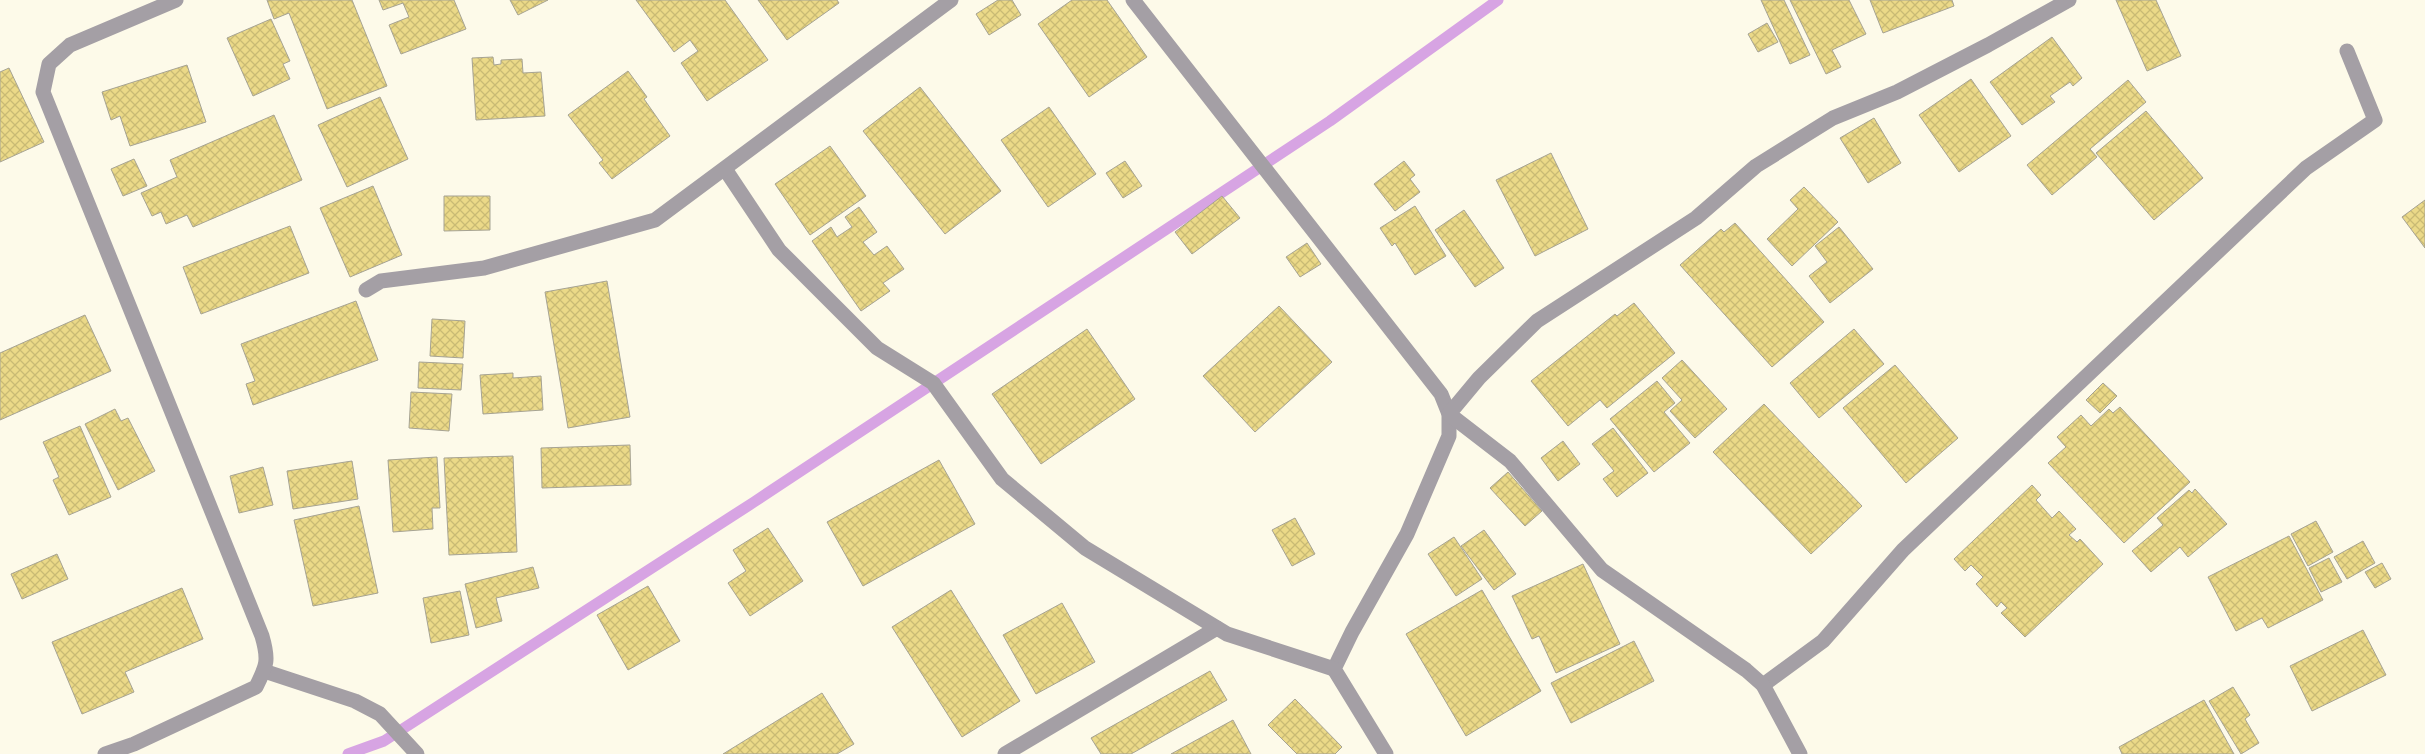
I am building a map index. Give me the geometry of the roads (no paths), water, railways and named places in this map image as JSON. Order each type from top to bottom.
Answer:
[{"type":"street","points":[[105,754],[138,749],[256,687],[264,671],[267,655],[262,636],[43,92],[49,64],[70,45],[176,0]]},
{"type":"street","points":[[366,290],[381,281],[484,268],[655,220],[951,0]]},
{"type":"street","points":[[1133,0],[1441,394],[1449,414],[1449,436],[1407,534],[1352,632],[1334,669]]},
{"type":"street","points":[[1449,414],[1479,378],[1537,321],[1696,218],[1756,166],[1833,118],[1905,87],[1988,46],[2069,0]]},
{"type":"street","points":[[1764,685],[1823,641],[1903,550],[2306,168],[2376,120],[2347,50]]},
{"type":"street","points":[[725,169],[779,250],[877,348],[933,383],[1002,479],[1085,548],[1227,634],[1334,669],[1386,754]]},
{"type":"street","points":[[1449,414],[1510,461],[1602,570],[1746,670],[1764,685],[1800,754]]},
{"type":"street","points":[[1004,754],[1217,628]]},
{"type":"street","points":[[264,671],[355,701],[380,714],[417,754]]},
{"type":"waterway","points":[[348,754],[384,741],[754,502],[1330,121],[1498,0]]}]
